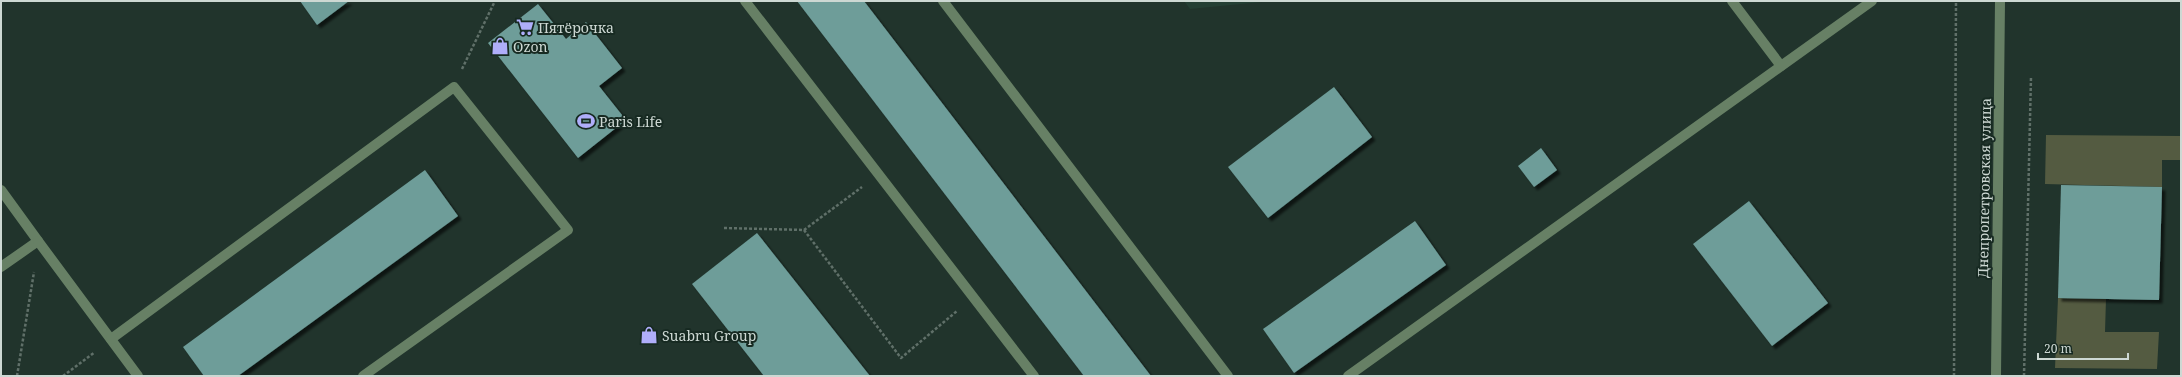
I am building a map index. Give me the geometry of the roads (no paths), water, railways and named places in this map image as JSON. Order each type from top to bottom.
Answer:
[{"type":"street","points":[[745,1],[1034,376]]},
{"type":"street","points":[[943,1],[1228,376]]},
{"type":"street","points":[[1732,1],[1781,66]]},
{"type":"street","points":[[1348,376],[1872,1]]},
{"type":"street","name":"Днепропетровская улица","points":[[1996,376],[2000,1]]},
{"type":"street","points":[[111,339],[454,87],[568,230],[363,376]]},
{"type":"street","points":[[1,190],[138,376]]},
{"type":"street","points":[[1,268],[38,241]]},
{"type":"place","name":"Пятёрочка","points":[[525,27]]},
{"type":"place","name":"Ozon","points":[[500,46]]},
{"type":"place","name":"Paris Life","points":[[586,121]]},
{"type":"place","name":"Suabru Group","points":[[649,335]]}]
